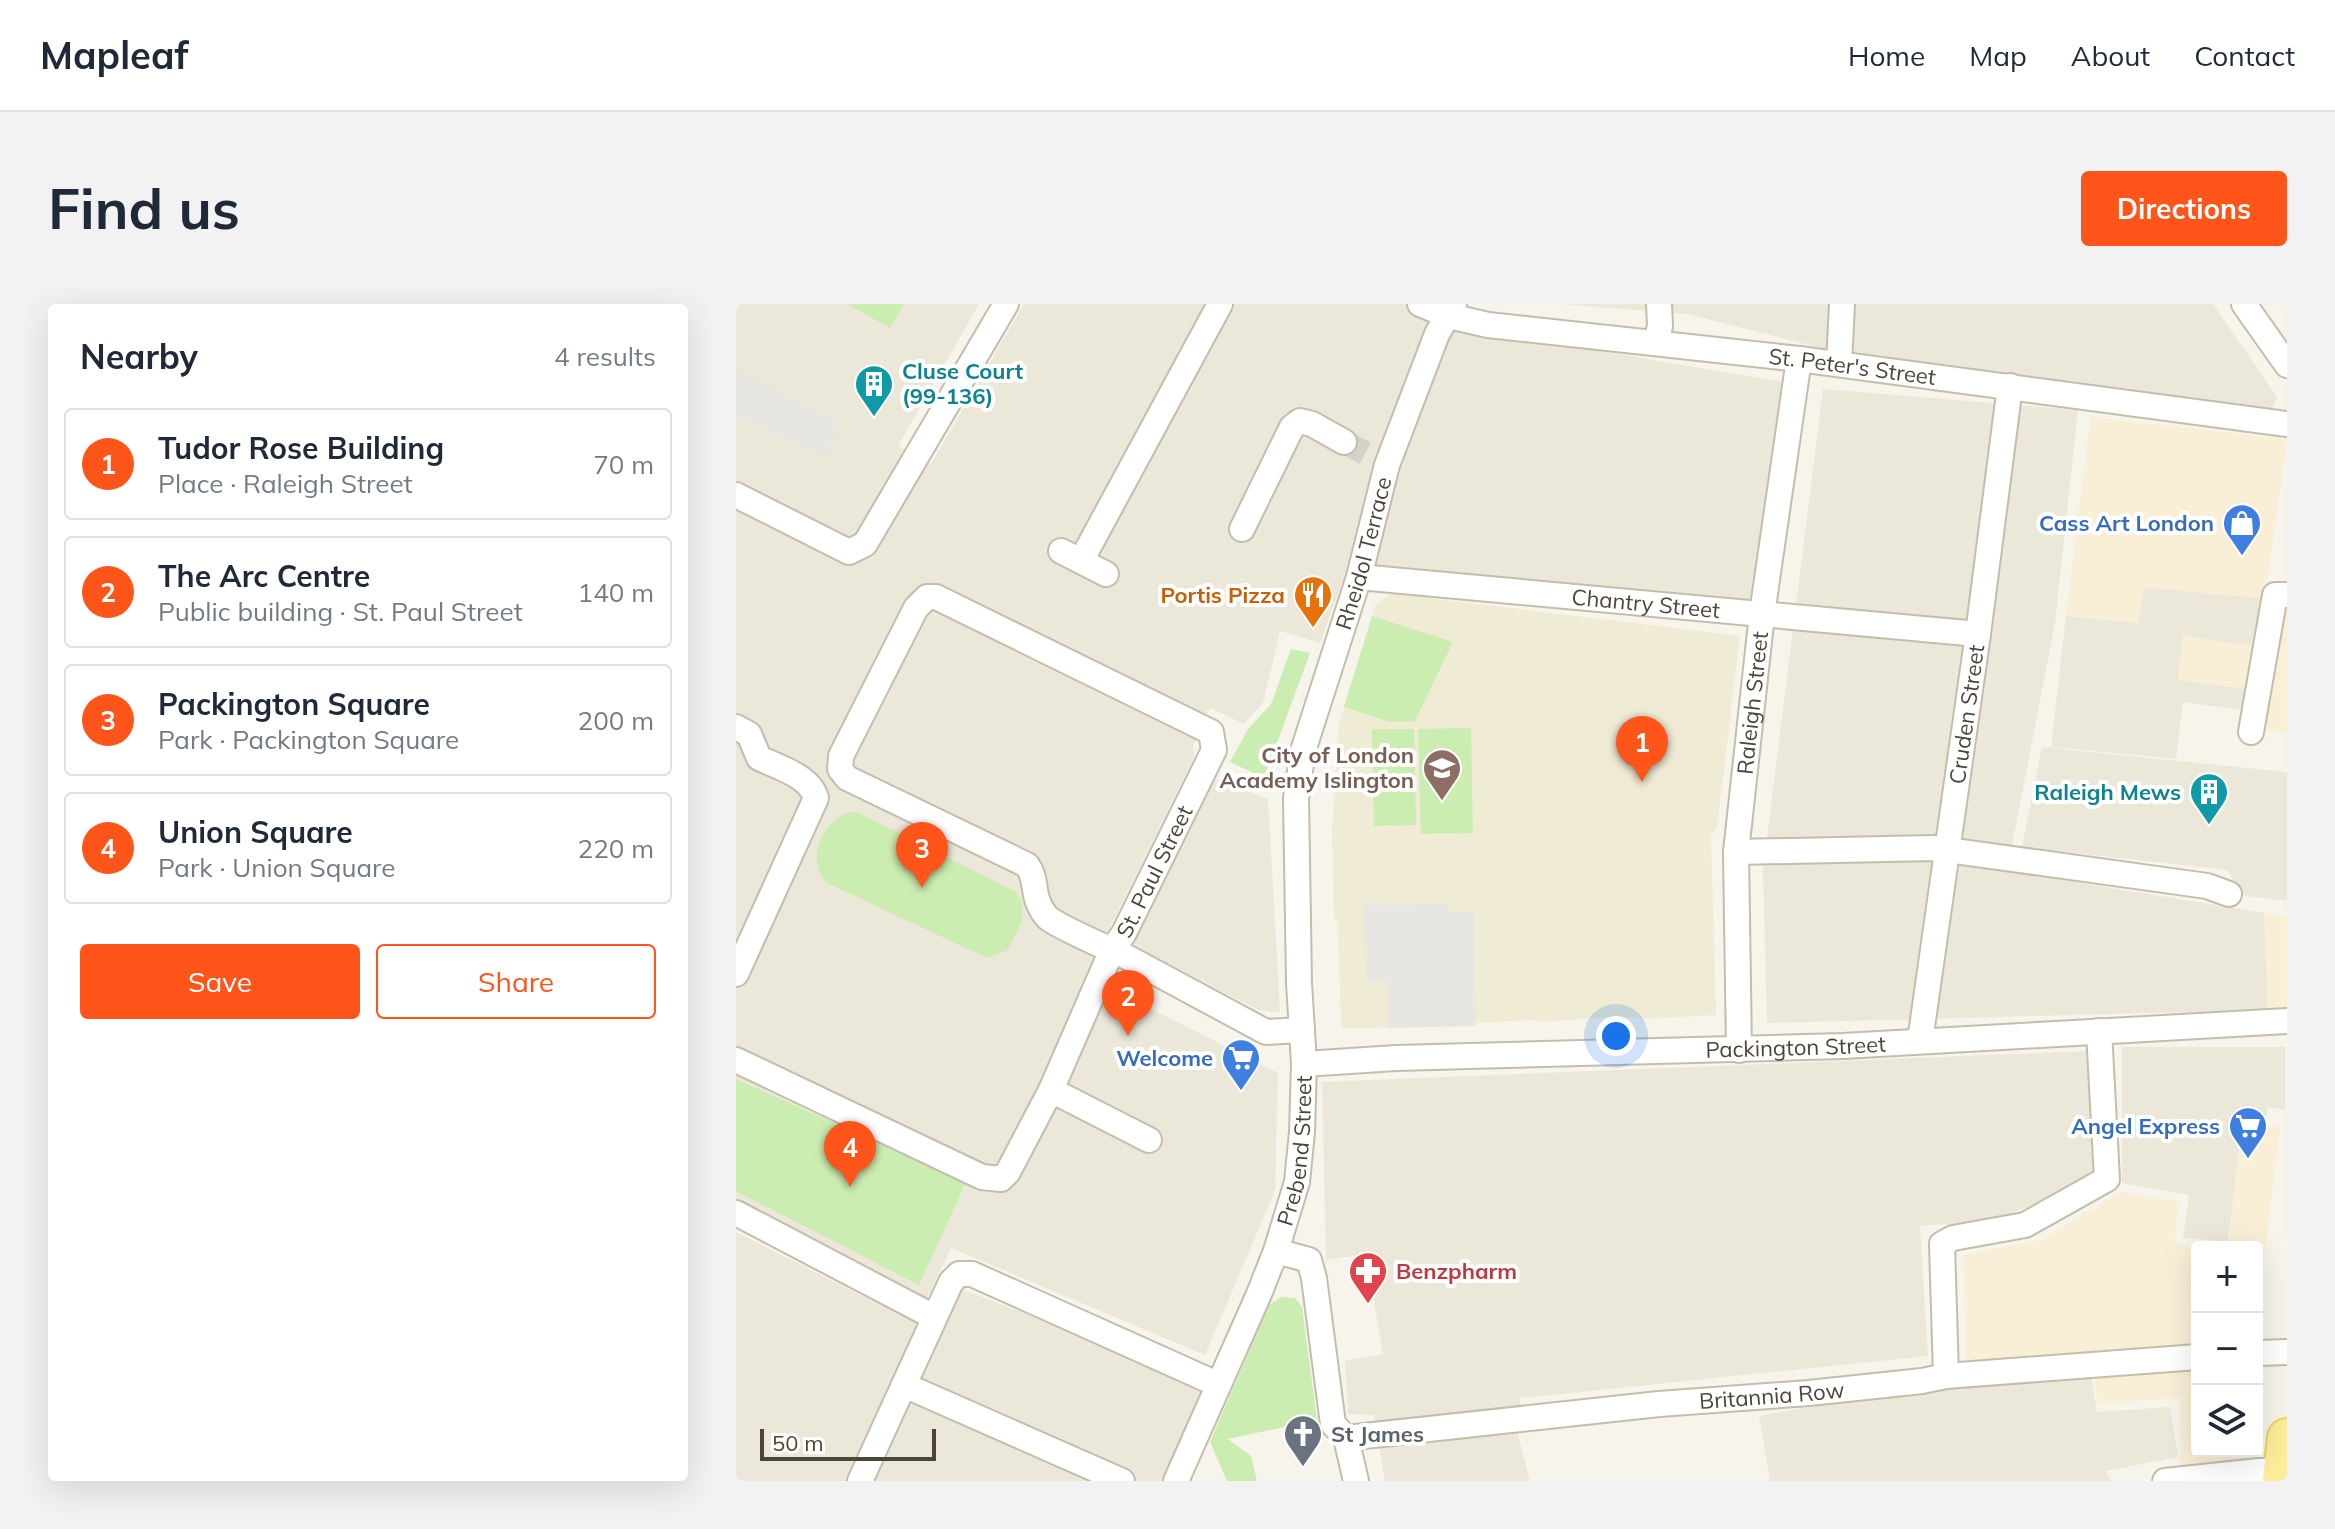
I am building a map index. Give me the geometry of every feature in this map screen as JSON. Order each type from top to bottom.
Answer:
[{"type":"street","points":[[736,495],[849,552],[865,544],[1006,304]]},
{"type":"street","points":[[1106,574],[1071,556],[1220,304]]},
{"type":"street","name":"St. Peter's Street","points":[[1420,304],[1452,310],[1488,325],[1799,359],[2287,424]]},
{"type":"street","points":[[1656,342],[1660,326],[1659,304]]},
{"type":"street","points":[[1839,364],[1842,304]]},
{"type":"street","points":[[2244,304],[2287,365]]},
{"type":"street","name":"Rheidol Terrace","points":[[1296,798],[1311,722],[1359,577],[1379,461],[1437,334],[1452,310]]},
{"type":"street","name":"Raleigh Street","points":[[1739,1050],[1736,852],[1762,614],[1799,359]]},
{"type":"street","name":"Cruden Street","points":[[1920,1041],[2010,386]]},
{"type":"street","points":[[1242,529],[1292,427],[1300,421],[1312,424],[1344,442]]},
{"type":"street","name":"Chantry Street","points":[[1359,577],[1978,634]]},
{"type":"street","points":[[2251,732],[2281,595]]},
{"type":"street","name":"St. Paul Street","points":[[736,1060],[982,1177],[1001,1179],[1008,1172],[1051,1090],[1112,950],[1124,933],[1214,750],[1211,732],[949,603],[927,597],[916,608],[841,756],[840,769],[847,778],[1027,865],[1033,874],[1038,902],[1047,917],[1112,950]]},
{"type":"street","points":[[736,727],[749,734],[759,758],[804,781],[813,788],[816,798],[736,974]]},
{"type":"street","name":"Prebend Street","points":[[1176,1481],[1276,1251],[1297,1182],[1304,1064],[1296,798]]},
{"type":"street","points":[[1736,852],[1946,850],[2215,883]]},
{"type":"street","points":[[1112,950],[1266,1032],[1302,1030]]},
{"type":"street","name":"Packington Street","points":[[1304,1064],[1396,1058],[1739,1050],[2287,1021]]},
{"type":"street","points":[[1946,1376],[1942,1244],[1953,1238],[2025,1225],[2107,1179],[2099,1031]]},
{"type":"street","points":[[1051,1090],[1149,1140]]},
{"type":"street","points":[[736,1213],[934,1317]]},
{"type":"street","points":[[1276,1251],[1309,1260],[1333,1424],[1346,1438],[1356,1481]]},
{"type":"street","points":[[860,1481],[934,1317],[951,1282],[959,1274],[972,1274],[1217,1384]]},
{"type":"street","points":[[2263,1353],[2287,1352]]},
{"type":"street","name":"Britannia Row","points":[[1346,1438],[1659,1404],[1809,1393],[1946,1376],[2191,1357]]},
{"type":"street","points":[[904,1385],[1122,1481]]},
{"type":"street","points":[[2165,1481],[2259,1471],[2284,1463]]},
{"type":"shaded area","points":[[736,304],[979,304],[898,446],[931,464],[1024,304],[1409,304],[1436,317],[1434,331],[1320,643],[1280,631],[1263,703],[1244,724],[1210,708],[1193,746],[1194,757],[1086,976],[1278,1073],[1275,1191],[1205,1355],[951,1248],[926,1301],[736,1201]]},
{"type":"shaded area","points":[[1560,304],[2213,304],[2277,397],[2271,412],[1856,357],[1688,314]]},
{"type":"shaded area","points":[[1453,322],[1482,331],[1783,382],[1750,609],[1377,573],[1369,558],[1437,342]]},
{"type":"shaded area","points":[[736,372],[840,423],[823,457],[736,415]]},
{"type":"shaded area","points":[[1823,389],[2078,410],[2055,623],[2007,871],[2264,913],[2268,1010],[1767,1023],[1763,870]]},
{"type":"shaded area","points":[[2091,417],[2287,439],[2252,690],[2178,680],[2183,636],[2254,646],[2259,598],[2144,587],[2138,623],[2066,615]]},
{"type":"shaded area","points":[[2144,587],[2260,598],[2254,646],[2183,636],[2178,679],[2252,690],[2248,711],[2183,702],[2176,759],[2051,747],[2066,616],[2137,623]]},
{"type":"shaded area","name":"City of London Academy Islington","points":[[1389,595],[1740,636],[1717,828],[1711,835],[1716,1015],[1513,1021],[1476,1023],[1475,1026],[1341,1028],[1332,831],[1339,723],[1376,605]]},
{"type":"shaded area","points":[[2277,603],[2287,604],[2287,733],[2258,728]]},
{"type":"shaded area","name":"Raleigh Mews","points":[[2042,747],[2287,772],[2287,901],[2239,895],[2227,870],[2022,847]]},
{"type":"shaded area","points":[[1215,779],[1268,799],[1280,1012],[1258,1010],[1131,944]]},
{"type":"shaded area","points":[[1448,904],[1448,911],[1474,911],[1475,1026],[1389,1028],[1387,981],[1366,981],[1364,905]]},
{"type":"shaded area","points":[[2264,913],[2287,917],[2287,1009],[2268,1010]]},
{"type":"shaded area","points":[[2122,1047],[2285,1047],[2285,1110],[2268,1107],[2265,1122],[2243,1120],[2228,1241],[2183,1238],[2189,1195],[2122,1183]]},
{"type":"shaded area","points":[[2091,1051],[2096,1182],[1990,1221],[1920,1226],[1928,1356],[1521,1398],[1516,1428],[1530,1481],[1385,1481],[1374,1415],[1348,1414],[1345,1361],[1383,1354],[1366,1254],[1326,1260],[1322,1082]]},
{"type":"shaded area","points":[[2242,1122],[2280,1127],[2263,1267],[2263,1241],[2230,1241]]},
{"type":"shaded area","points":[[2122,1192],[2179,1202],[2174,1244],[2191,1246],[2190,1345],[1967,1364],[1963,1255],[2041,1240]]},
{"type":"shaded area","points":[[736,1232],[935,1333],[958,1288],[1185,1374],[1205,1392],[1162,1481],[736,1481]]},
{"type":"shaded area","points":[[2191,1364],[2191,1457],[2251,1457],[2250,1481],[2180,1481],[2181,1397],[2098,1404],[2094,1372]]},
{"type":"shaded area","points":[[2090,1370],[2097,1412],[2170,1407],[2178,1457],[2106,1471],[2111,1481],[1770,1481],[1759,1416],[1950,1382]]},
{"type":"green space","points":[[847,304],[904,304],[890,328]]},
{"type":"green space","points":[[1372,616],[1453,642],[1415,721],[1389,722],[1344,707]]},
{"type":"green space","points":[[1291,649],[1310,653],[1264,778],[1230,762],[1248,729],[1271,704]]},
{"type":"green space","points":[[1471,728],[1473,833],[1421,834],[1418,729]]},
{"type":"green space","points":[[1372,729],[1414,729],[1416,825],[1374,826]]},
{"type":"green space","points":[[852,812],[1016,892],[1022,914],[1008,950],[987,958],[827,883],[817,863],[820,841],[833,822]]},
{"type":"green space","points":[[736,1079],[966,1182],[919,1285],[736,1191]]},
{"type":"green space","points":[[1281,1297],[1295,1298],[1302,1307],[1317,1420],[1228,1439],[1251,1456],[1257,1481],[1227,1481],[1210,1442],[1269,1305]]},
{"type":"tunnel","points":[[1344,442],[1372,457]]},
{"type":"place","name":"Cluse Court (99-136)","points":[[874,418]]},
{"type":"place","name":"Cass Art London","points":[[2242,557]]},
{"type":"place","name":"Portis Pizza","points":[[1313,629]]},
{"type":"place","name":"Tudor Rose Building","points":[[1642,782]]},
{"type":"place","name":"City of London Academy Islington","points":[[1442,802]]},
{"type":"place","name":"Raleigh Mews","points":[[2209,826]]},
{"type":"place","name":"Packington Square","points":[[922,888]]},
{"type":"place","name":"The Arc Centre","points":[[1128,1036]]},
{"type":"place","name":"Welcome","points":[[1241,1092]]},
{"type":"place","name":"Angel Express","points":[[2248,1160]]},
{"type":"place","name":"Union Square","points":[[850,1187]]},
{"type":"place","name":"Benzpharm","points":[[1368,1305]]},
{"type":"place","name":"St James","points":[[1303,1468]]}]
